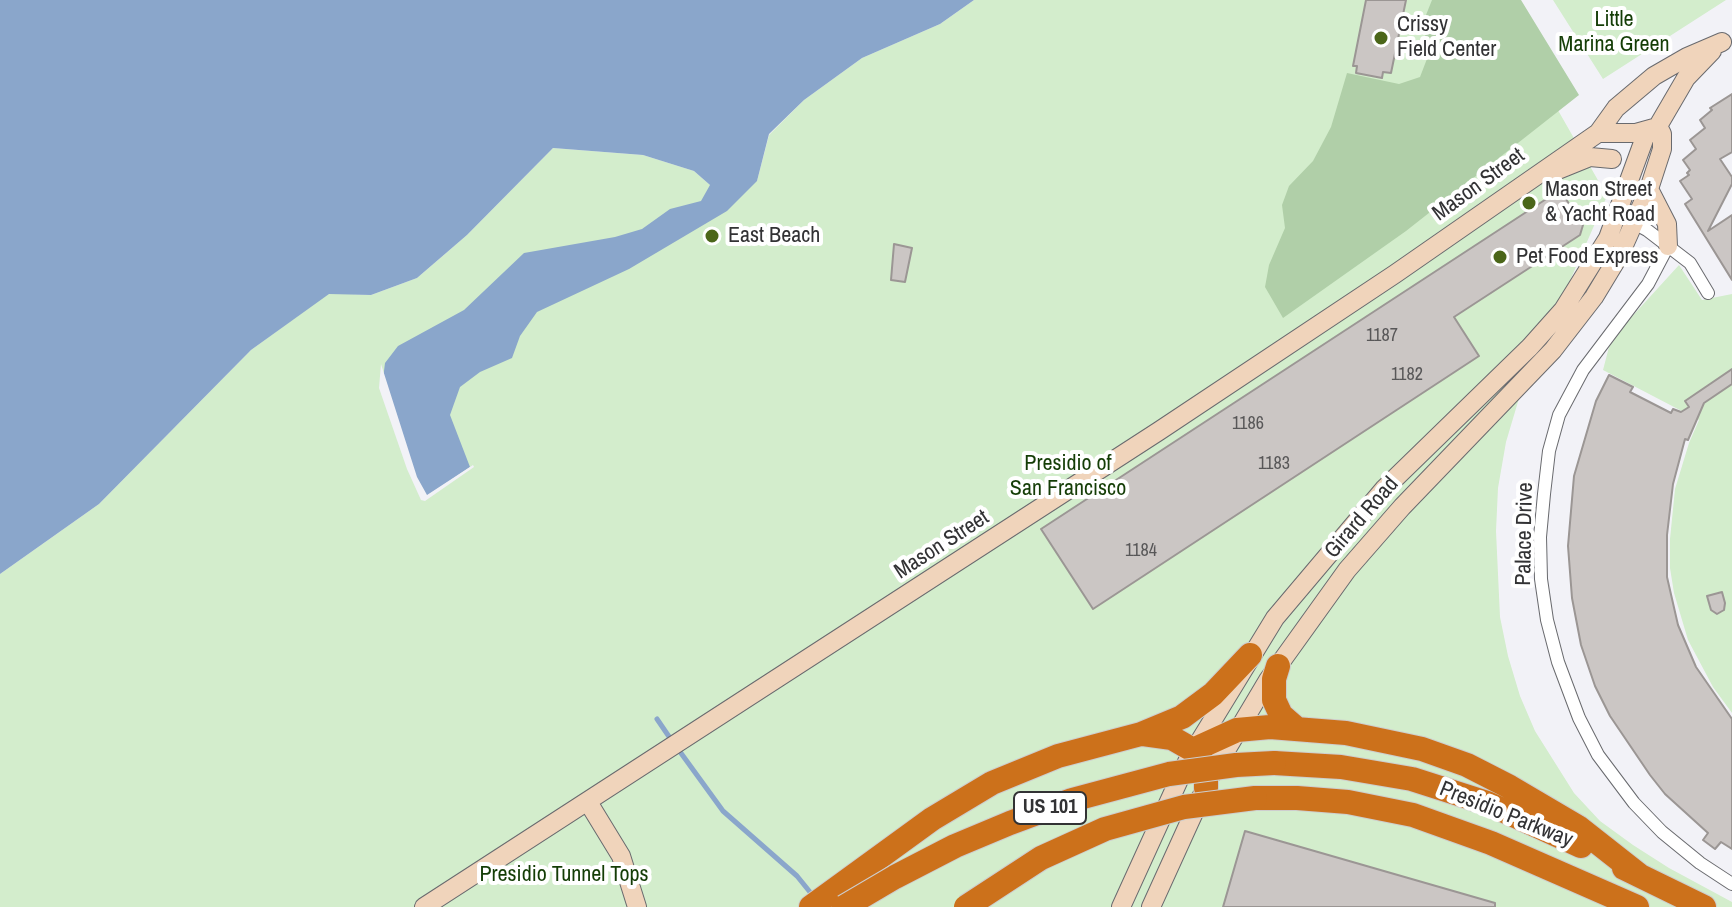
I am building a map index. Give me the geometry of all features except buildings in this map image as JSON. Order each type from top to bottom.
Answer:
[{"type":"highway","points":[[811,907],[925,824],[977,792],[1045,761],[1174,721],[1223,684],[1250,655]]},
{"type":"highway","points":[[1278,666],[1274,679],[1274,700],[1281,715],[1296,728]]},
{"type":"highway","points":[[1193,750],[1237,730],[1258,727],[1296,728],[1391,741],[1422,749],[1467,765],[1510,787],[1578,827],[1639,875]]},
{"type":"highway","points":[[1129,736],[1172,738],[1193,750],[1202,761],[1206,788]]},
{"type":"highway","name":"Presidio Parkway","points":[[844,907],[955,846],[1057,806],[1169,774],[1274,763],[1357,769],[1439,787],[1519,816],[1704,907]]},
{"type":"highway","name":"Presidio Parkway","points":[[966,907],[1034,862],[1105,829],[1184,807],[1255,798],[1331,800],[1413,815],[1491,843],[1637,907]]},
{"type":"main road","name":"Girard Road","points":[[1121,907],[1193,750],[1250,655],[1303,583],[1384,489],[1553,322],[1583,282],[1615,223],[1642,143],[1658,126],[1686,78],[1727,39]]},
{"type":"main road","name":"Mason Street","points":[[424,907],[1159,431],[1408,265],[1598,133],[1616,108],[1670,66],[1727,39]]},
{"type":"main road","name":"Girard Road","points":[[1151,907],[1206,788],[1237,730],[1326,597],[1379,532],[1564,337],[1603,283],[1649,189],[1662,149],[1662,134],[1658,126]]},
{"type":"main road","points":[[1625,194],[1621,176],[1598,133],[1636,133],[1658,126]]},
{"type":"main road","points":[[1514,189],[1590,157],[1612,159]]},
{"type":"main road","points":[[1649,189],[1667,224],[1668,246]]},
{"type":"main road","points":[[588,802],[621,856],[637,907]]},
{"type":"street","points":[[1634,223],[1690,263],[1708,293]]},
{"type":"street","name":"Palace Drive","points":[[1668,246],[1648,284],[1583,370],[1559,415],[1549,451],[1544,494],[1540,537],[1541,579],[1558,662],[1579,718],[1598,755],[1634,803],[1662,832],[1732,884]]},
{"type":"green space","name":"Presidio of San Francisco","points":[[974,0],[1495,0],[1607,196],[1520,395],[1506,442],[1498,488],[1496,531],[1500,617],[1508,656],[1535,731],[1574,793],[1600,821],[1633,845],[1732,902],[1732,907],[0,907],[0,574],[99,504],[251,350],[329,293],[371,295],[417,278],[467,235],[553,148],[643,155],[694,171],[710,185],[757,181],[769,135],[804,100],[862,58],[940,24]]},
{"type":"green space","points":[[1432,0],[1521,0],[1579,95],[1406,231],[1283,318],[1265,287],[1269,265],[1285,228],[1282,205],[1289,186],[1313,161],[1331,127],[1347,73],[1399,84],[1420,77],[1430,51],[1422,25]]},
{"type":"green space","name":"Little Marina Green","points":[[1553,0],[1726,0],[1603,79]]},
{"type":"green space","points":[[1679,265],[1702,300],[1732,294],[1732,713],[1713,687],[1688,640],[1670,568],[1675,489],[1699,420],[1603,370],[1609,347],[1627,322]]},
{"type":"water","points":[[0,0],[974,0],[940,24],[862,58],[804,100],[769,134],[757,181],[727,211],[629,269],[537,312],[520,336],[512,358],[480,372],[460,387],[450,415],[470,467],[424,498],[382,387],[385,363],[398,346],[464,310],[524,253],[615,237],[642,229],[670,209],[701,201],[710,185],[694,171],[643,155],[553,148],[467,235],[417,278],[371,295],[329,294],[251,350],[99,504],[0,574]]},
{"type":"pier","points":[[381,364],[417,477],[427,495],[474,467],[425,501],[421,500],[407,469],[379,388]]},
{"type":"waterway","points":[[657,719],[672,741]]},
{"type":"waterway","points":[[678,749],[723,811],[797,876],[814,897]]},
{"type":"place","name":"Crissy Field Center","points":[[1381,38]]},
{"type":"place","name":"Mason Street & Yacht Road","points":[[1529,203]]},
{"type":"place","name":"East Beach","points":[[712,236]]},
{"type":"place","name":"Pet Food Express","points":[[1500,257]]},
{"type":"park label","name":"Presidio Tunnel Tops","points":[[564,875]]}]
